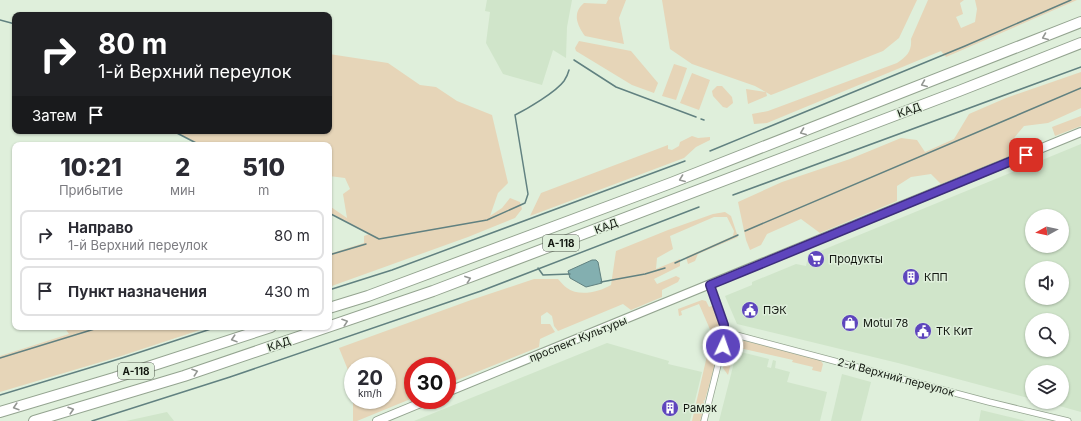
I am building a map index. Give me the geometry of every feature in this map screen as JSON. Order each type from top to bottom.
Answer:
[{"type":"highway","name":"КАД","points":[[332,307],[376,293],[671,183],[1081,22]]},
{"type":"highway","name":"КАД","points":[[332,326],[433,292],[973,86],[1081,43]]},
{"type":"highway","name":"КАД","points":[[0,412],[114,378],[262,330]]},
{"type":"highway","name":"КАД","points":[[34,421],[184,376],[320,330]]},
{"type":"street","name":"проспект Культуры","points":[[456,388],[1081,132]]},
{"type":"street","points":[[704,421],[725,332],[710,285]]},
{"type":"street","name":"2-й Верхний переулок","points":[[725,332],[989,402],[1068,421]]},
{"type":"street","points":[[377,421],[406,409]]},
{"type":"shaded area","points":[[487,0],[572,0],[567,27],[566,58],[553,50],[542,85],[503,74],[486,43],[490,12],[485,11]]},
{"type":"shaded area","points":[[608,0],[626,0],[619,18],[624,44],[585,36],[578,23],[578,11],[584,3],[606,4]]},
{"type":"shaded area","points":[[662,0],[917,0],[899,38],[883,51],[771,95],[755,86],[692,64],[670,49]]},
{"type":"shaded area","points":[[928,0],[964,0],[960,3],[963,14],[956,17],[961,28],[975,22],[977,9],[975,0],[1077,0],[946,57],[941,51],[767,123],[754,124],[752,114],[768,111],[897,63],[904,58],[910,50],[911,39]]},
{"type":"shaded area","points":[[579,41],[631,51],[658,83],[654,93],[632,85],[576,51],[575,48]]},
{"type":"shaded area","points":[[332,54],[388,63],[420,85],[436,87],[457,101],[492,115],[508,183],[498,193],[490,216],[502,208],[510,198],[520,202],[522,209],[515,218],[468,237],[332,286],[332,253],[364,243],[364,236],[369,234],[332,214],[332,208],[347,218],[343,194],[350,189],[345,178],[332,176],[332,142],[195,142],[180,134],[332,134]]},
{"type":"shaded area","points":[[674,64],[687,68],[676,100],[662,96]]},
{"type":"shaded area","points":[[1081,72],[1081,108],[1048,123],[1024,126],[1014,138],[1018,147],[1022,147],[1023,149],[1020,152],[941,184],[931,174],[911,177],[897,186],[897,201],[820,233],[801,219],[767,234],[761,245],[750,250],[746,240],[738,202],[782,182],[850,159],[901,138],[917,140],[925,152],[954,139],[969,114],[1006,98]]},
{"type":"shaded area","points":[[692,73],[710,80],[699,110],[680,103]]},
{"type":"shaded area","points":[[717,86],[722,86],[732,97],[733,103],[727,108],[723,107],[713,96],[712,91]]},
{"type":"shaded area","points":[[746,89],[766,92],[767,96],[748,104]]},
{"type":"shaded area","points":[[1081,116],[1081,126],[1055,136],[1052,127]]},
{"type":"shaded area","points":[[692,136],[698,138],[710,137],[710,140],[696,147],[684,158],[530,216],[541,193],[668,145],[668,149],[672,150],[679,146],[680,142]]},
{"type":"shaded area","points":[[1081,144],[1081,412],[1069,409],[1069,365],[1025,365],[1025,397],[898,363],[737,324],[725,296],[752,285],[752,282],[796,264],[806,266],[808,256]]},
{"type":"shaded area","points":[[725,212],[731,216],[738,237],[698,254],[695,261],[688,264],[686,257],[733,236],[734,231],[727,217],[714,217],[670,236],[673,249],[657,258],[656,269],[680,259],[680,266],[654,279],[657,284],[676,276],[680,278],[678,282],[662,290],[662,297],[631,310],[623,304],[558,331],[554,326],[552,316],[547,312],[541,316],[541,324],[550,324],[555,332],[540,339],[539,347],[456,380],[456,357],[404,357],[404,402],[396,405],[396,357],[344,357],[344,360],[339,348],[471,300],[534,279],[558,279],[572,291],[583,293],[601,290],[611,285],[616,251],[713,214]]},
{"type":"shaded area","points":[[702,300],[706,301],[709,307],[714,305],[721,332],[716,361],[705,400],[703,401],[701,421],[692,421],[712,334],[699,304],[681,311],[682,315],[679,316],[678,309]]},
{"type":"shaded area","points":[[66,330],[200,330],[121,356],[0,392],[0,356],[69,334]]},
{"type":"shaded area","points":[[732,338],[819,358],[823,364],[821,372],[812,370],[813,367],[792,362],[793,360],[735,347],[728,375],[723,368],[729,340]]},
{"type":"shaded area","points":[[607,343],[669,361],[668,364],[702,372],[690,421],[414,421],[444,409],[456,409],[456,404]]},
{"type":"shaded area","points":[[737,351],[769,359],[767,367],[771,368],[773,360],[776,361],[775,368],[790,372],[787,382],[827,392],[820,421],[719,421]]},
{"type":"shaded area","points":[[842,374],[871,382],[861,421],[831,421]]},
{"type":"shaded area","points":[[353,409],[386,409],[357,421],[353,421]]},
{"type":"shaded area","points":[[981,410],[989,412],[1026,421],[979,421]]},
{"type":"shaded area","points":[[167,412],[174,421],[126,421]]},
{"type":"water","points":[[592,260],[596,260],[598,262],[602,283],[586,287],[570,278],[568,271]]},
{"type":"waterway","points":[[710,151],[965,46],[1071,0]]},
{"type":"waterway","points":[[0,20],[12,23]]},
{"type":"waterway","points":[[574,60],[616,87],[696,117]]},
{"type":"waterway","points":[[733,195],[1081,67]]},
{"type":"waterway","points":[[332,215],[379,239],[487,220],[525,203],[528,194],[515,115],[534,105],[555,90],[564,81],[569,70]]},
{"type":"waterway","points":[[745,231],[1081,88]]},
{"type":"waterway","points":[[179,134],[194,142]]},
{"type":"waterway","points":[[332,289],[392,270],[685,161]]},
{"type":"waterway","points":[[92,421],[230,377],[481,291],[699,207]]},
{"type":"waterway","points":[[675,263],[738,235]]},
{"type":"waterway","points":[[332,254],[366,244]]},
{"type":"waterway","points":[[538,268],[543,275],[570,274]]},
{"type":"waterway","points":[[601,282],[645,274],[665,268]]},
{"type":"waterway","points":[[0,358],[91,330]]},
{"type":"waterway","points":[[0,395],[208,330]]},
{"type":"place","name":"Продукты","points":[[816,259]]},
{"type":"place","name":"КПП","points":[[911,277]]},
{"type":"place","name":"ПЭК","points":[[750,310]]},
{"type":"place","name":"Motul 78","points":[[850,323]]},
{"type":"place","name":"ТК Кит","points":[[923,331]]},
{"type":"place","name":"Рамэк","points":[[670,408]]},
{"type":"route","points":[[723,346],[725,332],[724,325],[710,285],[1026,155]]}]
